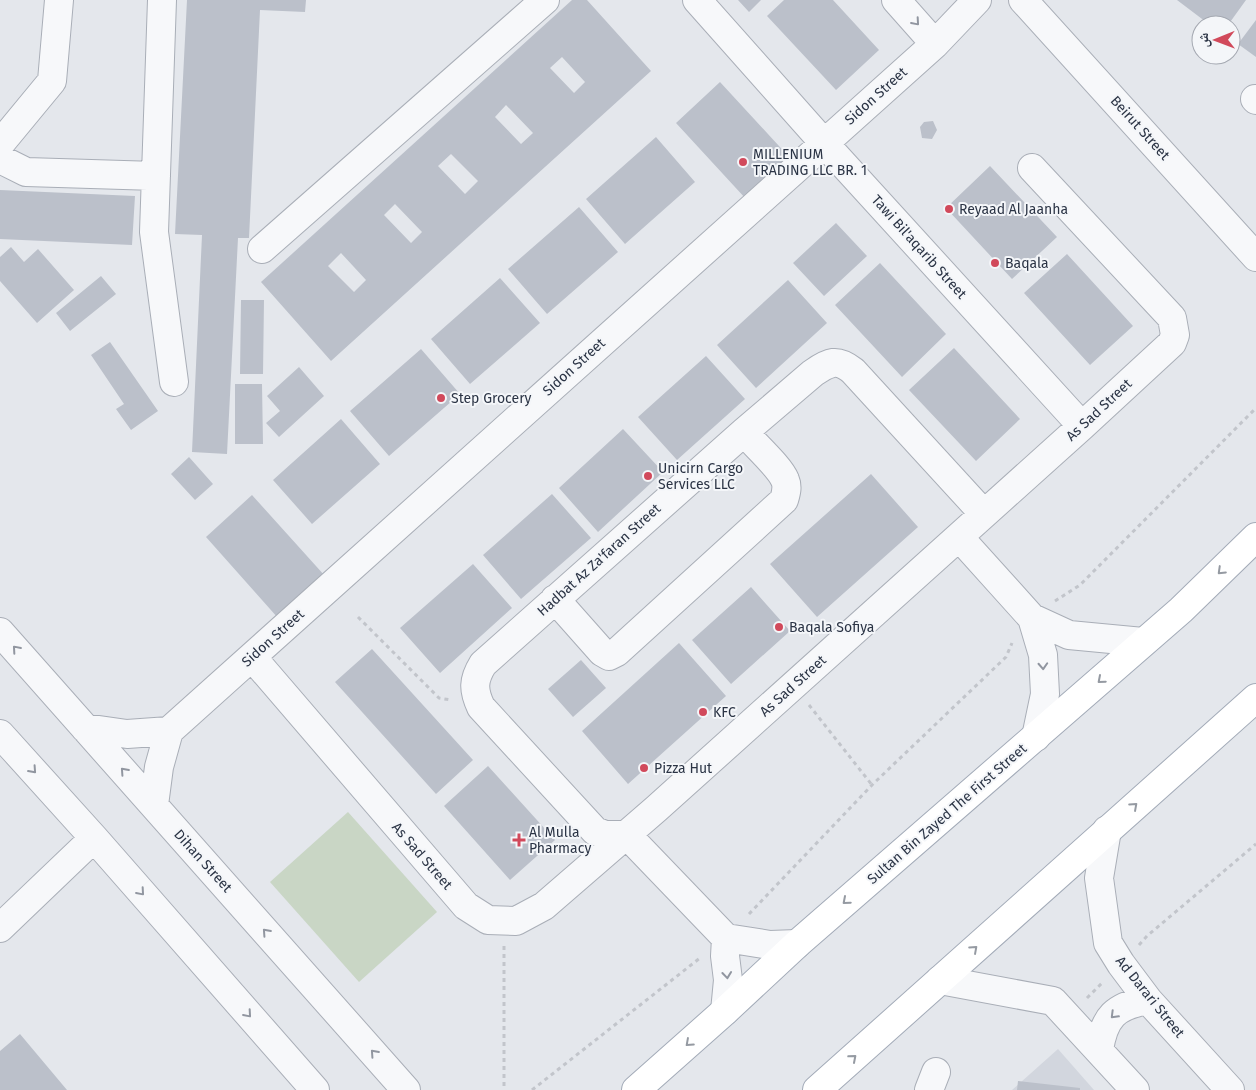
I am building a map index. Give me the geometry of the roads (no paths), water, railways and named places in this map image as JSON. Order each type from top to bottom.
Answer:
[{"type":"main road","name":"Sultan Bin Zayed The First Street","points":[[626,1090],[645,1082],[797,944],[1181,610],[1256,537]]},
{"type":"main road","points":[[816,1090],[1256,698]]},
{"type":"street","points":[[0,144],[52,81],[59,0]]},
{"type":"street","points":[[162,0],[154,232],[174,382]]},
{"type":"street","points":[[262,249],[545,0]]},
{"type":"street","name":"Tawi Bil'aqarib Street","points":[[697,0],[824,143],[1082,426]]},
{"type":"street","points":[[896,0],[935,44]]},
{"type":"street","name":"Sidon Street","points":[[169,731],[935,44],[977,0]]},
{"type":"street","name":"Beirut Street","points":[[1023,0],[1256,257]]},
{"type":"street","points":[[0,159],[26,172],[156,176]]},
{"type":"street","name":"As Sad Street","points":[[252,657],[466,906],[488,920],[516,921],[544,906],[627,835],[1172,343],[1175,334],[1172,318],[1032,168]]},
{"type":"street","name":"Hadbat Az Za'faran Street","points":[[627,835],[604,835],[595,831],[480,707],[476,696],[476,675],[483,664],[555,599],[744,432],[823,367],[835,362],[845,364],[853,371],[984,514]]},
{"type":"street","points":[[555,599],[602,652],[609,656],[617,652],[784,500],[787,491],[782,473],[744,432]]},
{"type":"street","points":[[959,537],[1032,618],[1069,635],[1143,642]]},
{"type":"street","points":[[1032,618],[1042,655],[1044,694],[1036,737]]},
{"type":"street","name":"Dihan Street","points":[[0,632],[406,1090]]},
{"type":"street","points":[[86,728],[127,734],[169,731],[159,767],[154,805]]},
{"type":"street","points":[[5,746],[94,838],[315,1090]]},
{"type":"street","name":"Ad Darari Street","points":[[1107,830],[1099,878],[1108,943],[1148,1000],[1230,1090]]},
{"type":"street","points":[[627,835],[736,929],[770,944],[797,944]]},
{"type":"street","points":[[0,928],[94,838]]},
{"type":"street","points":[[725,1011],[728,980],[725,956],[736,929]]},
{"type":"street","points":[[940,980],[1053,1001],[1135,1090]]},
{"type":"street","points":[[1099,1050],[1102,1031],[1113,1014],[1129,1003],[1148,1000]]},
{"type":"place","name":"MILLENIUM TRADING LLC BR. 1","points":[[743,162]]},
{"type":"place","name":"Reyaad Al Jaanha","points":[[949,209]]},
{"type":"place","name":"Baqala","points":[[995,263]]},
{"type":"place","name":"Step Grocery","points":[[441,398]]},
{"type":"place","name":"Unicirn Cargo Services LLC","points":[[648,476]]},
{"type":"place","name":"Baqala Sofiya","points":[[779,627]]},
{"type":"place","name":"KFC","points":[[703,712]]},
{"type":"place","name":"Pizza Hut","points":[[644,768]]},
{"type":"place","name":"Al Mulla Pharmacy","points":[[519,840]]}]
